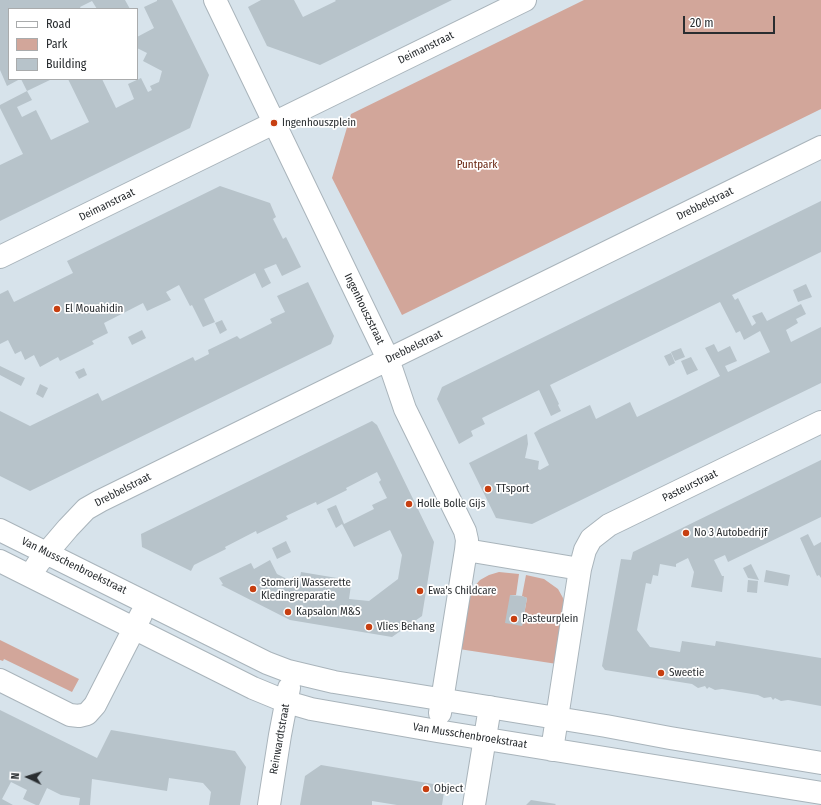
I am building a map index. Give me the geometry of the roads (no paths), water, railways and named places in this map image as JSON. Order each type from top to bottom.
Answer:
[{"type":"street","points":[[215,0],[274,123]]},
{"type":"street","name":"Deimanstraat","points":[[0,257],[525,0]]},
{"type":"street","name":"Ingenhouszstraat","points":[[274,123],[388,359],[405,409],[465,530],[467,540],[466,550]]},
{"type":"street","name":"Drebbelstraat","points":[[30,576],[47,553],[81,514],[92,505],[821,147]]},
{"type":"street","name":"Pasteurstraat","points":[[580,569],[587,544],[594,535],[604,528],[821,422]]},
{"type":"street","name":"Van Musschenbroekstraat","points":[[0,530],[267,663],[292,673],[334,682],[821,763]]},
{"type":"street","points":[[437,731],[466,550],[580,569],[552,750]]},
{"type":"street","name":"Van Musschenbroekstraat","points":[[0,561],[253,688],[287,702],[335,714],[821,793]]},
{"type":"street","points":[[0,680],[70,715],[79,716],[87,714],[95,705],[147,603]]},
{"type":"street","name":"Reinwardtstraat","points":[[269,805],[292,673]]},
{"type":"street","points":[[474,805],[490,707]]},
{"type":"place","name":"Ingenhouszplein","points":[[274,123]]},
{"type":"place","name":"El Mouahidin","points":[[57,309]]},
{"type":"place","name":"TTsport","points":[[488,489]]},
{"type":"place","name":"Holle Bolle Gijs","points":[[409,504]]},
{"type":"place","name":"No 3 Autobedrijf","points":[[686,533]]},
{"type":"place","name":"Stomerij Wasserette Kledingreparatie","points":[[253,589]]},
{"type":"place","name":"Ewa's Childcare","points":[[420,591]]},
{"type":"place","name":"Kapsalon M&S","points":[[288,612]]},
{"type":"place","name":"Pasteurplein","points":[[514,619]]},
{"type":"place","name":"Vlies Behang","points":[[369,627]]},
{"type":"place","name":"Sweetie","points":[[661,673]]},
{"type":"place","name":"Object","points":[[426,789]]},
{"type":"park label","name":"Puntpark","points":[[477,165]]}]
